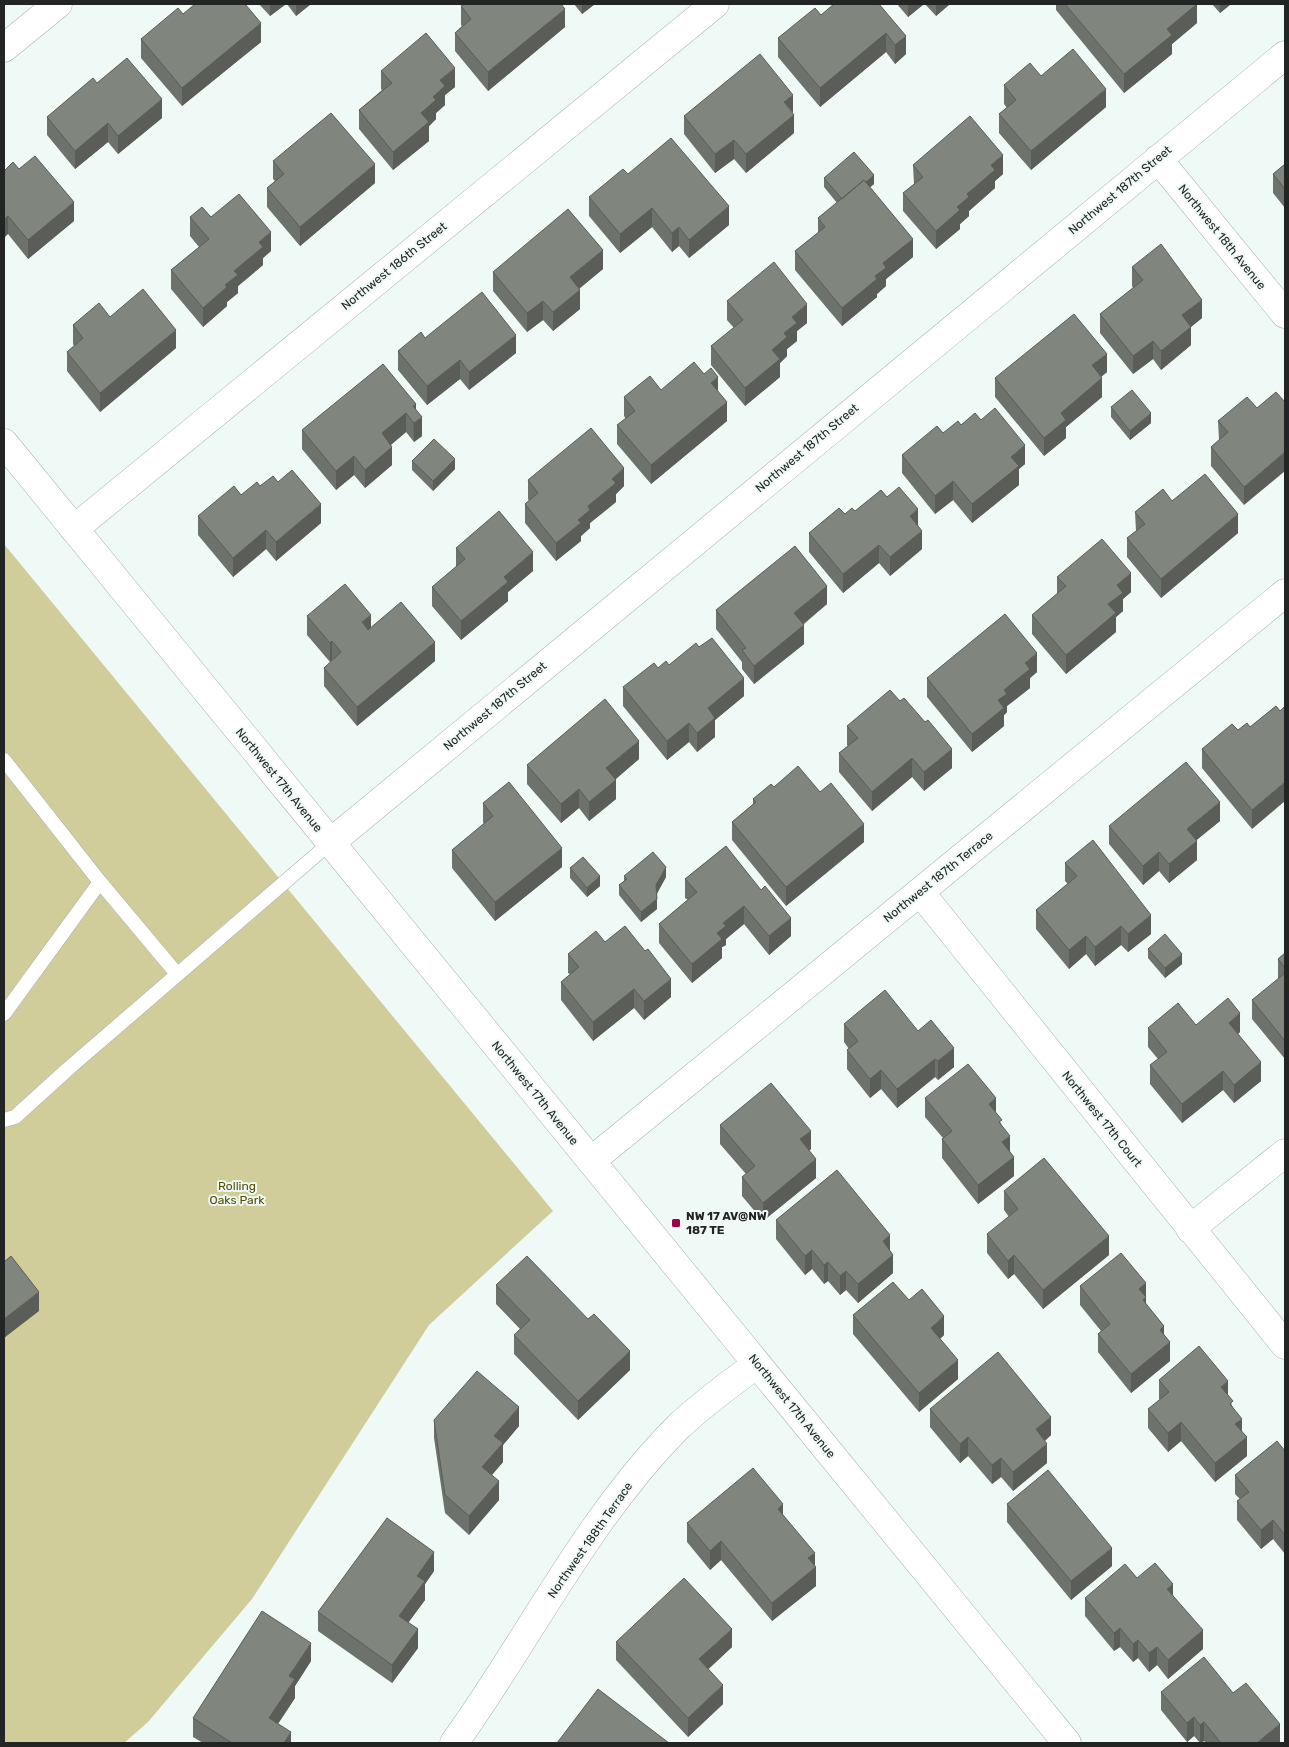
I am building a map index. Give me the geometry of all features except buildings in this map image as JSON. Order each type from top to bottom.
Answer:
[{"type":"street","points":[[4,48],[58,4]]},
{"type":"street","name":"Northwest 186th Street","points":[[74,529],[715,4]]},
{"type":"street","name":"Northwest 187th Street","points":[[330,842],[1285,55]]},
{"type":"street","name":"Northwest 18th Avenue","points":[[1158,159],[1285,314]]},
{"type":"street","name":"Northwest 17th Avenue","points":[[4,443],[1067,1743]]},
{"type":"street","name":"Northwest 187th Terrace","points":[[591,1161],[1285,593]]},
{"type":"street","name":"Northwest 17th Court","points":[[920,892],[1285,1345]]},
{"type":"street","points":[[1190,1229],[1285,1153]]},
{"type":"street","name":"Northwest 188th Terrace","points":[[454,1743],[611,1506],[677,1428],[704,1404],[757,1364]]},
{"type":"lane","points":[[4,760],[100,882],[177,974]]},
{"type":"lane","points":[[4,1120],[15,1117],[330,842]]},
{"type":"lane","points":[[4,1014],[100,882]]},
{"type":"green space","name":"Rolling Oaks Park","points":[[4,544],[553,1211],[429,1325],[252,1599],[148,1722],[124,1743],[4,1743]]},
{"type":"place","name":"NW 17 AV@NW 187 TE","points":[[676,1223]]}]
